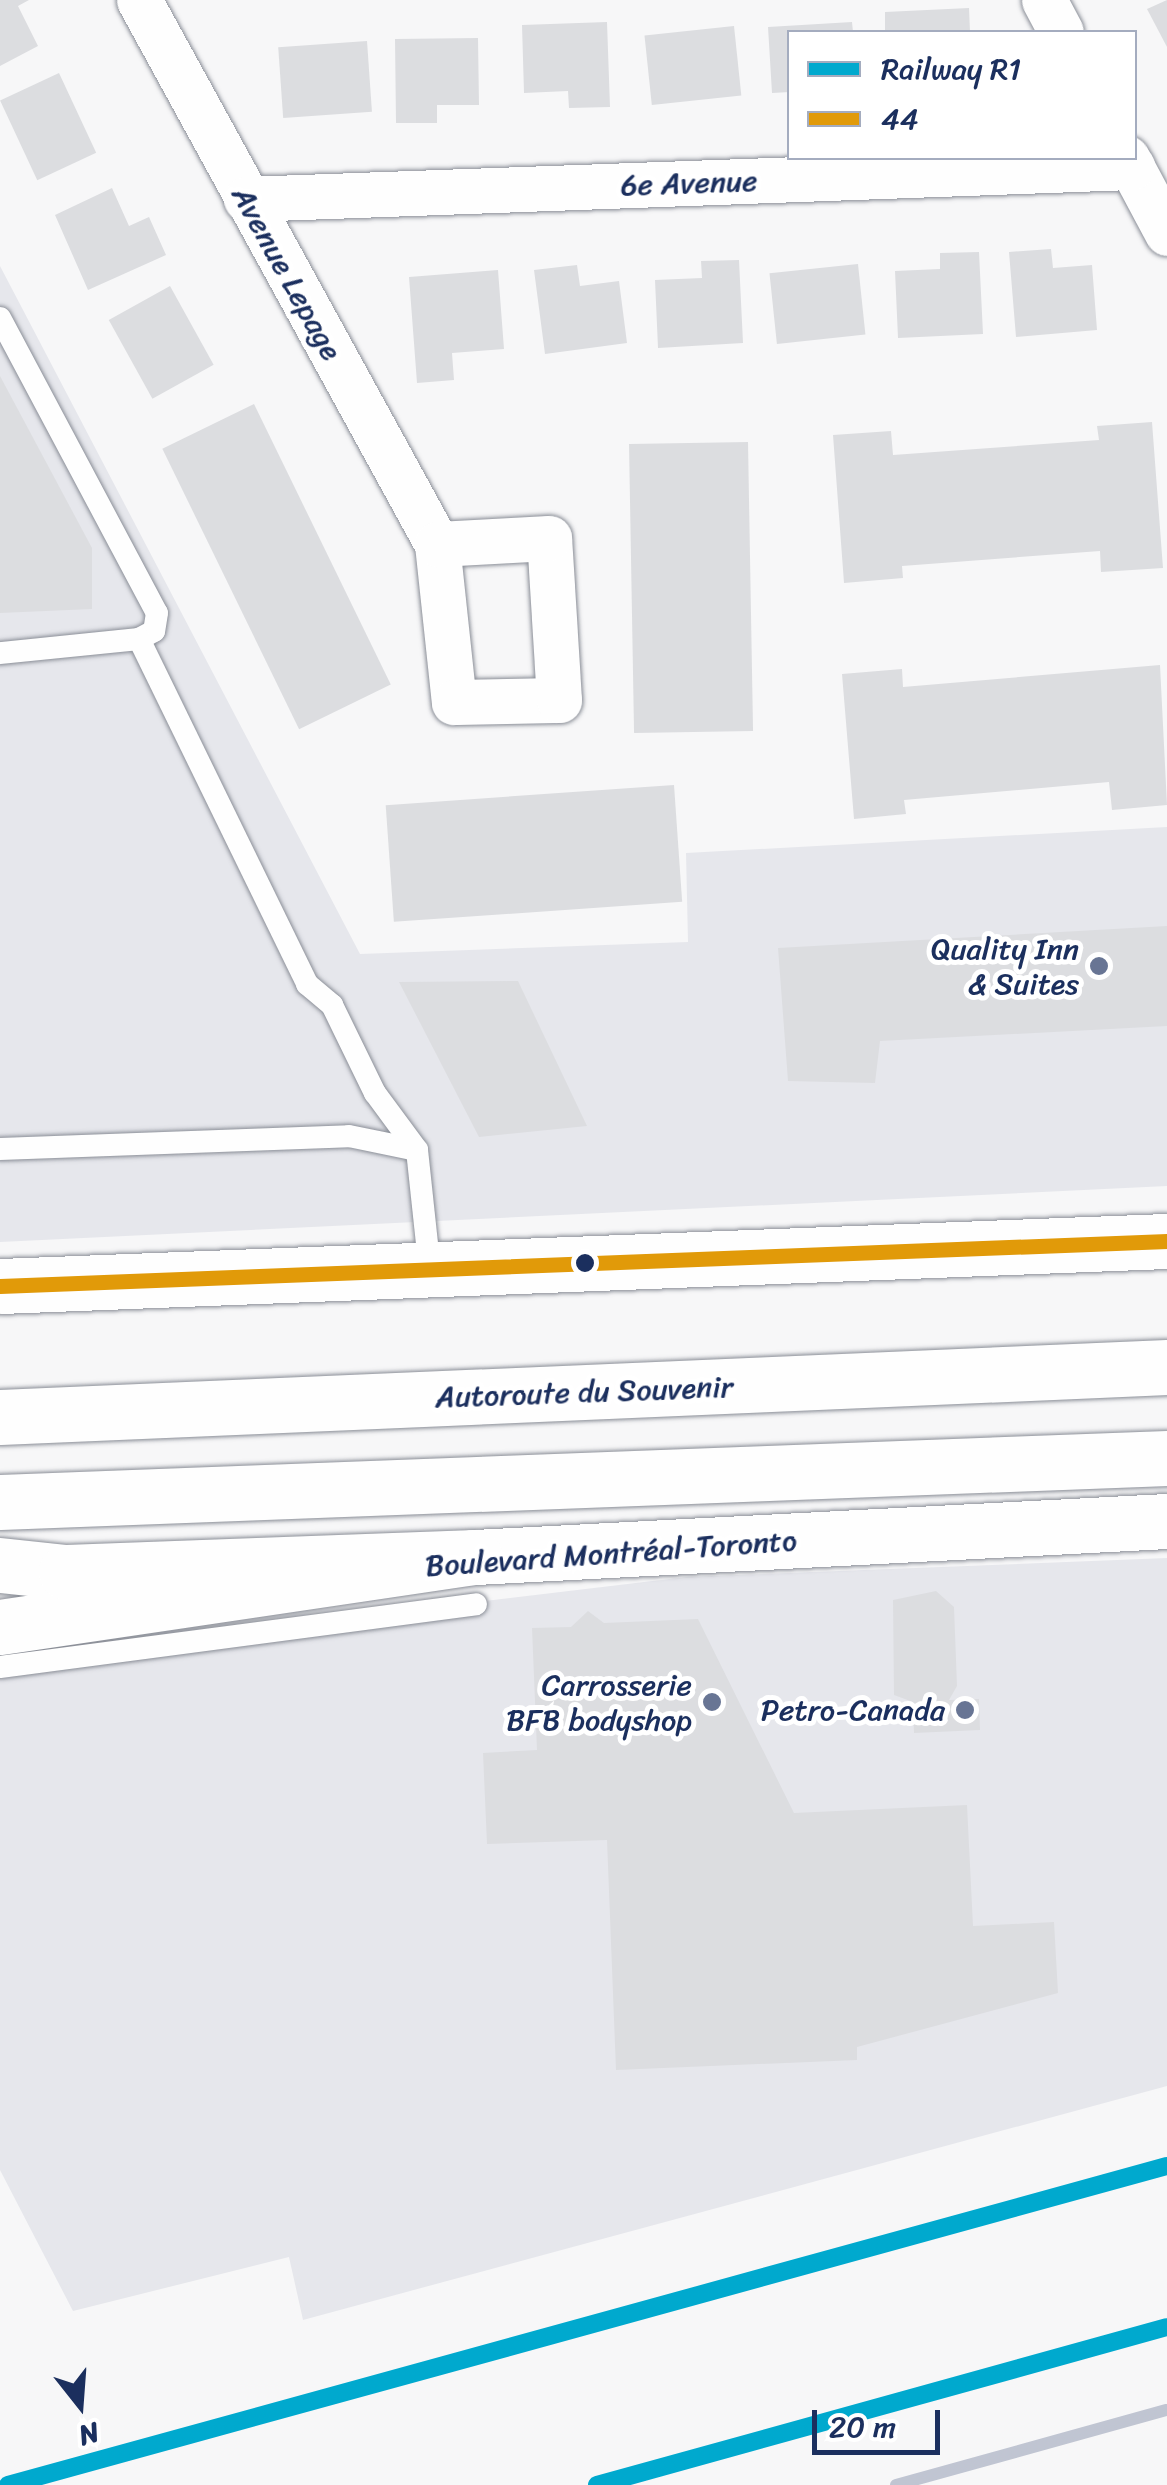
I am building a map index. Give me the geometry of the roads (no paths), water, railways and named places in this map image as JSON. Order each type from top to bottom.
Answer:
[{"type":"main road","points":[[0,1286],[1167,1241]]},
{"type":"main road","name":"Autoroute du Souvenir","points":[[0,1416],[1167,1367]]},
{"type":"main road","points":[[0,1502],[1167,1458]]},
{"type":"main road","name":"Boulevard Montréal-Toronto","points":[[0,1627],[475,1580],[1167,1522]]},
{"type":"main road","points":[[0,1565],[66,1572],[475,1580]]},
{"type":"street","name":"Avenue Lepage","points":[[139,0],[438,544]]},
{"type":"street","points":[[1044,0],[1061,30]]},
{"type":"street","name":"6e Avenue","points":[[246,199],[1130,162]]},
{"type":"street","points":[[1130,162],[1167,233]]},
{"type":"lane","points":[[0,318],[156,602],[157,625],[139,639],[0,653]]},
{"type":"lane","points":[[139,639],[307,984],[332,1005],[375,1093],[417,1150],[430,1270]]},
{"type":"lane","points":[[0,1149],[349,1136],[417,1150]]},
{"type":"lane","points":[[0,1667],[475,1580]]},
{"type":"waterway","points":[[896,2485],[1167,2410]]},
{"type":"rail line","name":"R1","points":[[8,2485],[1167,2166]]},
{"type":"rail line","name":"R1","points":[[597,2485],[1167,2327]]},
{"type":"place","name":"Quality Inn & Suites","points":[[1099,966]]},
{"type":"place","name":"Carrosserie BFB bodyshop","points":[[712,1702]]},
{"type":"place","name":"Petro-Canada","points":[[965,1710]]}]
